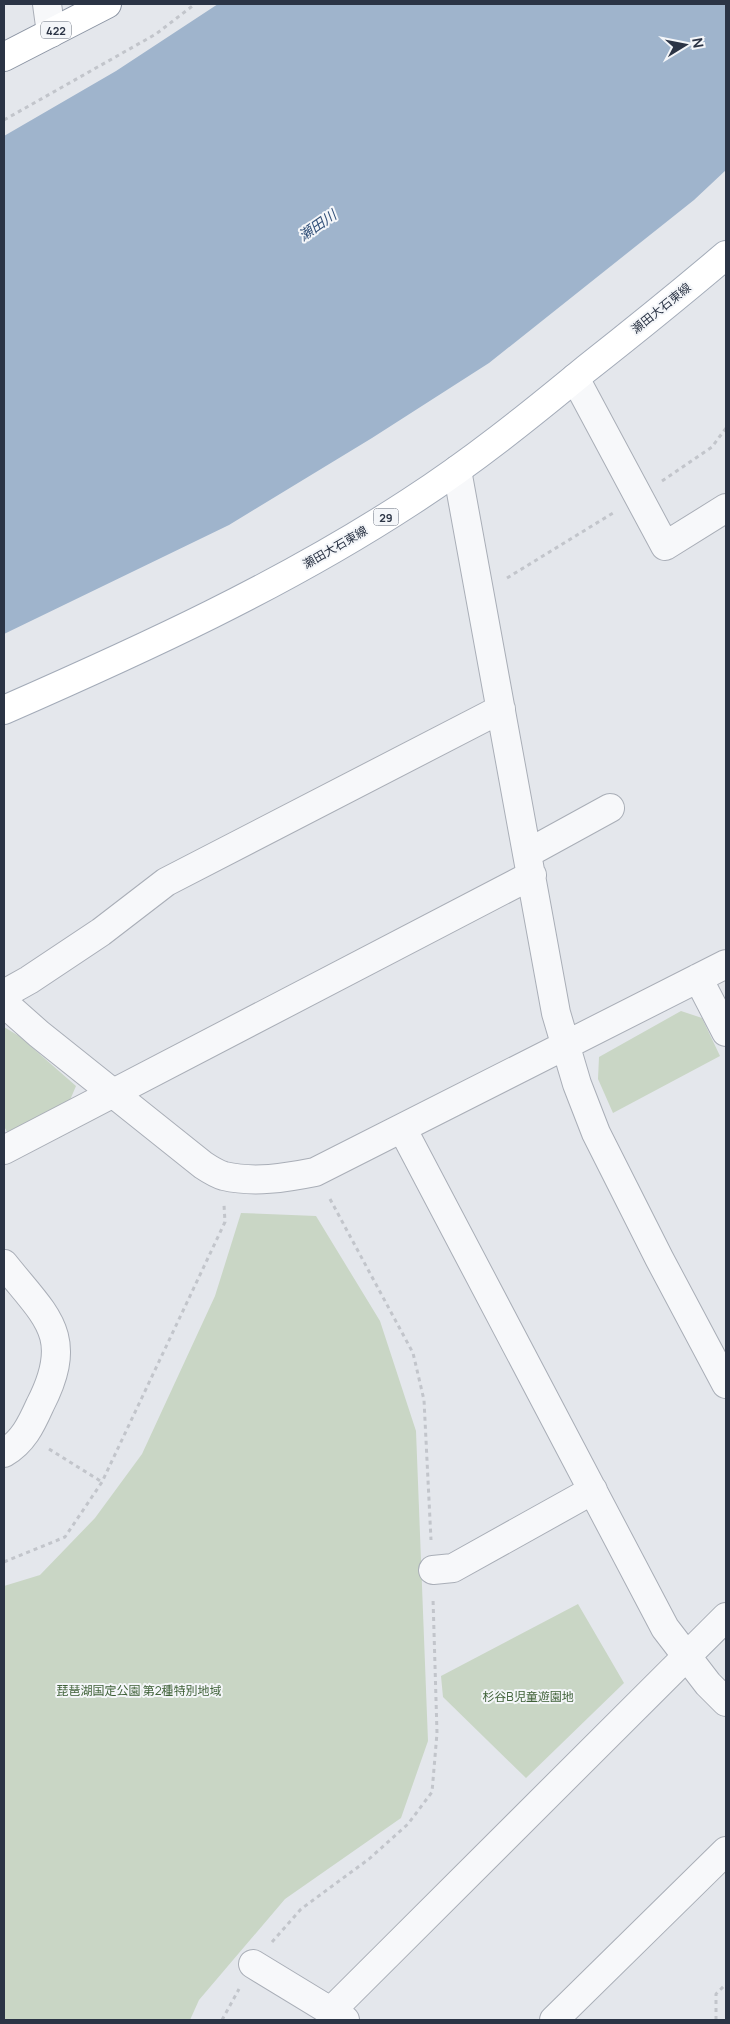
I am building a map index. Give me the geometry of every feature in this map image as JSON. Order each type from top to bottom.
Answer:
[{"type":"main road","name":"422","points":[[4,57],[107,4]]},
{"type":"main road","name":"瀬田大石東線","points":[[4,710],[193,623],[322,556],[410,502],[490,446],[726,255]]},
{"type":"street","points":[[47,4],[51,33]]},
{"type":"street","points":[[574,378],[665,546],[726,508]]},
{"type":"street","points":[[457,470],[556,1014],[565,1046],[596,1133],[659,1258],[726,1384]]},
{"type":"street","points":[[4,994],[29,980],[101,932],[166,882],[501,709]]},
{"type":"street","points":[[4,1150],[112,1093],[530,864],[610,808]]},
{"type":"street","points":[[4,1003],[112,1093],[203,1165],[223,1176],[254,1179],[286,1178],[315,1172],[726,964]]},
{"type":"street","points":[[698,978],[726,1032]]},
{"type":"street","points":[[402,1128],[665,1628],[708,1684],[726,1702]]},
{"type":"street","points":[[4,1264],[50,1322],[56,1341],[57,1362],[52,1383],[26,1435],[14,1447],[4,1453]]},
{"type":"street","points":[[433,1570],[453,1568],[592,1490]]},
{"type":"street","points":[[253,1964],[337,2016],[726,1617]]},
{"type":"street","points":[[554,2020],[726,1851]]},
{"type":"path","points":[[4,120],[156,34],[195,4]]},
{"type":"path","points":[[480,594],[638,497],[712,447],[726,428]]},
{"type":"path","points":[[222,2020],[253,1964],[301,1909],[369,1859],[408,1824],[432,1792],[437,1733],[433,1570],[424,1400],[413,1353],[315,1172]]},
{"type":"path","points":[[4,1562],[65,1537],[102,1482],[225,1222],[223,1176]]},
{"type":"path","points":[[26,1435],[102,1482]]},
{"type":"path","points":[[716,2020],[716,1994],[726,1984]]},
{"type":"green space","points":[[681,1011],[702,1018],[720,1056],[613,1113],[598,1079],[599,1057]]},
{"type":"green space","points":[[4,1027],[19,1036],[76,1086],[70,1100],[7,1132],[4,1126]]},
{"type":"green space","name":"琵琶湖国定公園 第2種特別地域","points":[[241,1213],[316,1216],[380,1321],[416,1431],[428,1741],[401,1818],[285,1899],[199,2000],[190,2020],[4,2020],[4,1586],[40,1575],[95,1518],[142,1454],[215,1296]]},
{"type":"green space","name":"杉谷B児童遊園地","points":[[578,1604],[624,1683],[526,1778],[443,1697],[441,1676]]},
{"type":"water","name":"瀬田川","points":[[218,4],[726,4],[726,170],[694,200],[489,363],[372,438],[229,525],[4,634],[4,136],[116,71]]}]
